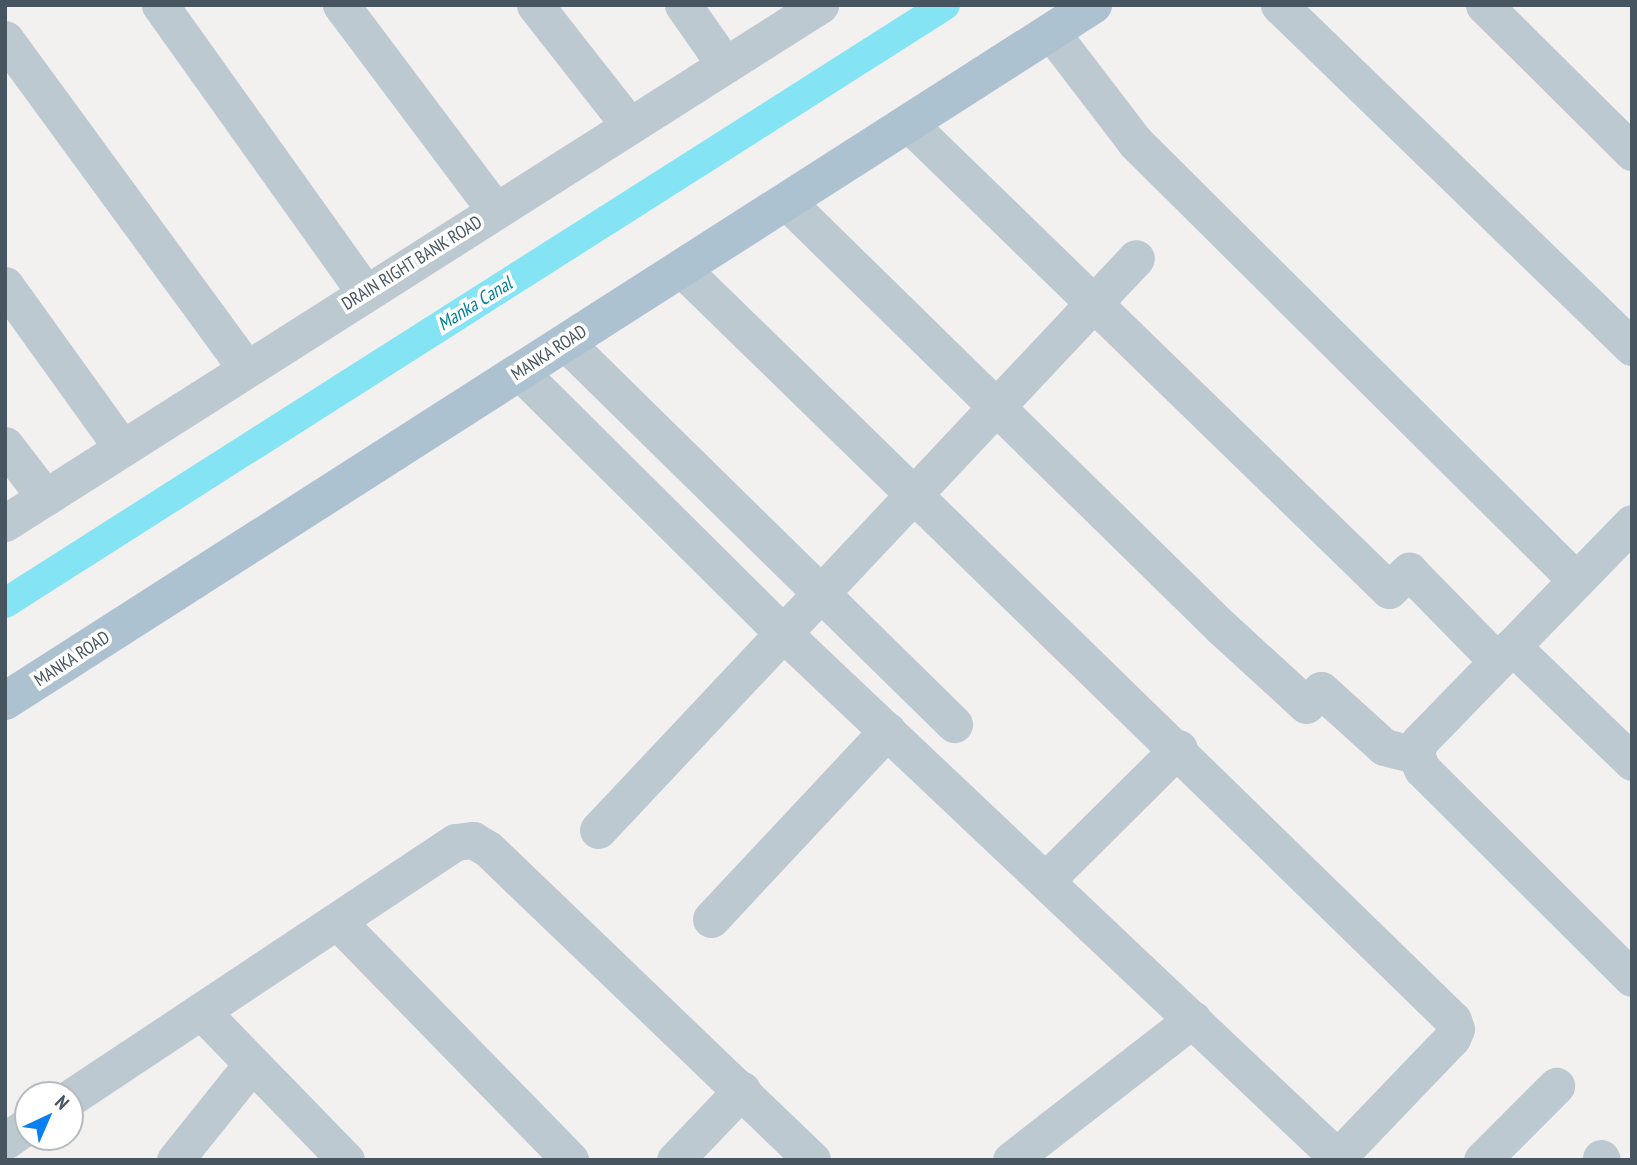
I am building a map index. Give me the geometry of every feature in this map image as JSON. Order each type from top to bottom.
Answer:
[{"type":"main road","name":"MANKA ROAD","points":[[5,701],[1094,5]]},
{"type":"street","points":[[160,5],[365,292]]},
{"type":"street","points":[[341,5],[495,210]]},
{"type":"street","points":[[535,5],[629,125]]},
{"type":"street","points":[[683,5],[725,65]]},
{"type":"street","name":"DRAIN RIGHT BANK ROAD","points":[[5,523],[820,5]]},
{"type":"street","points":[[1279,5],[1632,347]]},
{"type":"street","points":[[1484,5],[1632,152]]},
{"type":"street","points":[[1051,32],[1135,142],[1576,580]]},
{"type":"street","points":[[5,39],[246,368]]},
{"type":"street","points":[[908,123],[1389,590],[1409,571],[1632,762]]},
{"type":"street","points":[[786,201],[996,408],[1306,705],[1321,690],[1384,747],[1416,755]]},
{"type":"street","points":[[598,830],[1136,258]]},
{"type":"street","points":[[520,372],[783,633],[1339,1159],[1457,1029],[1453,1020],[1179,748],[682,268]]},
{"type":"street","points":[[5,285],[122,448]]},
{"type":"street","points":[[566,343],[954,724]]},
{"type":"street","points":[[5,445],[45,497]]},
{"type":"street","points":[[1628,533],[1576,580],[1419,742],[1416,755],[1422,769],[1632,978]]},
{"type":"street","points":[[711,919],[887,732]]},
{"type":"street","points":[[1046,880],[1179,748]]},
{"type":"street","points":[[84,1089],[456,842],[473,840],[488,849],[812,1160]]},
{"type":"street","points":[[337,921],[570,1160]]},
{"type":"street","points":[[201,1011],[346,1160]]},
{"type":"street","points":[[1011,1160],[1193,1019]]},
{"type":"street","points":[[175,1160],[253,1063]]},
{"type":"street","points":[[1482,1160],[1556,1086]]},
{"type":"street","points":[[675,1160],[742,1090]]},
{"type":"waterway","name":"Manka Canal","points":[[5,603],[945,5]]}]
